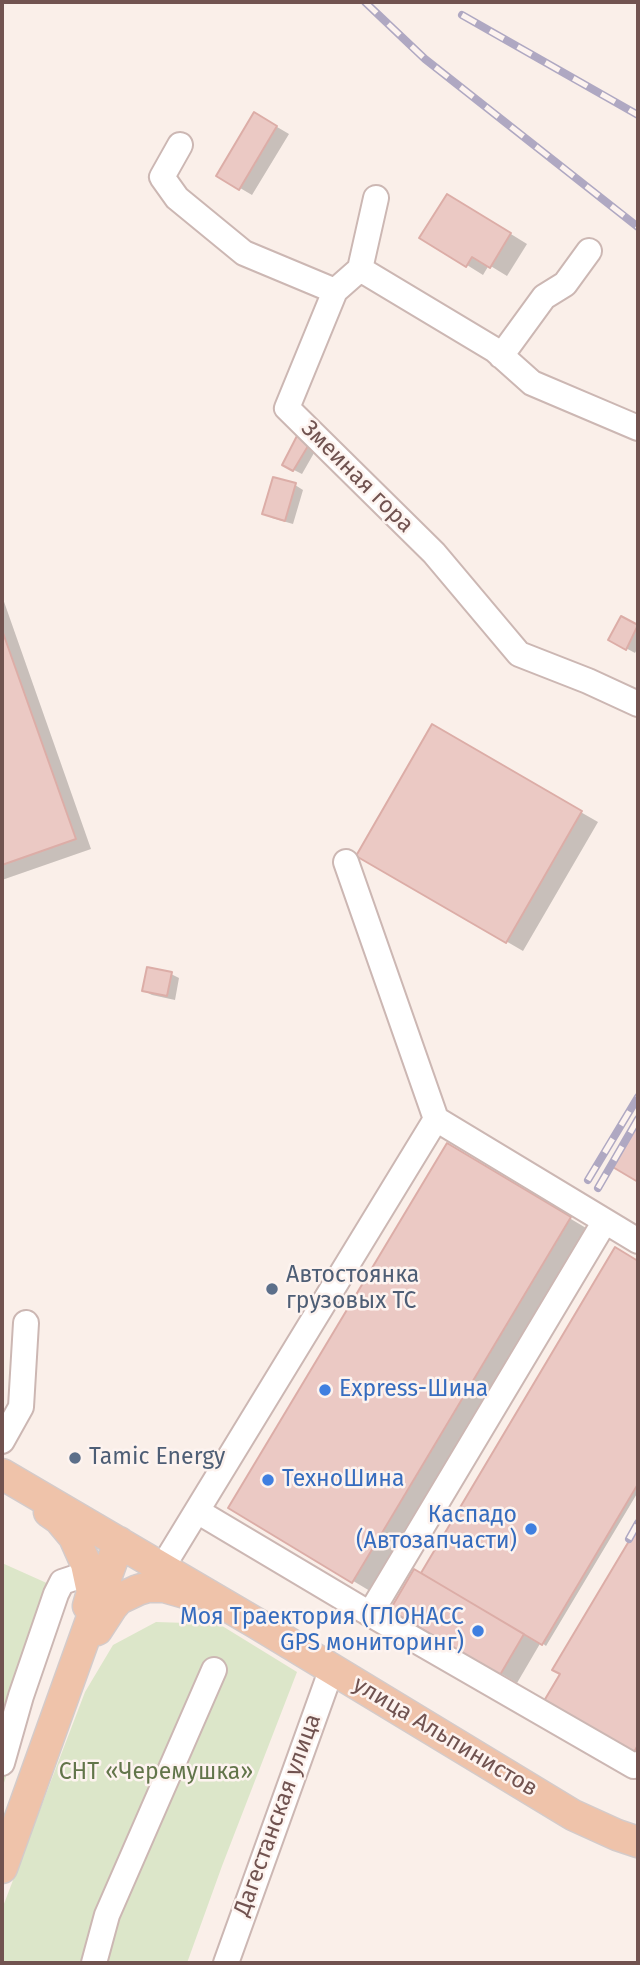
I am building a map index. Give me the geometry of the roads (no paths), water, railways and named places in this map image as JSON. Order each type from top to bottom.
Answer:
[{"type":"main road","name":"улица Альпинистов","points":[[2,1475],[257,1623],[573,1815],[638,1842]]},
{"type":"main road","points":[[2,1475],[59,1519],[74,1537],[90,1577],[92,1592],[80,1649]]},
{"type":"main road","points":[[2,1868],[119,1542]]},
{"type":"main road","points":[[60,1706],[98,1628],[112,1607],[138,1590],[148,1587],[177,1590],[257,1623]]},
{"type":"street","points":[[180,145],[162,177],[177,198],[244,253],[335,292]]},
{"type":"street","points":[[376,198],[360,269],[495,351],[532,383],[638,428]]},
{"type":"street","points":[[501,356],[544,297],[565,284],[589,251]]},
{"type":"street","name":"Змеиная гора","points":[[360,269],[335,292],[287,408],[433,553],[519,654],[638,704]]},
{"type":"street","points":[[346,862],[436,1118],[638,1241]]},
{"type":"street","points":[[162,1568],[436,1118]]},
{"type":"street","points":[[370,1614],[605,1221]]},
{"type":"street","points":[[2,1441],[21,1407],[26,1323]]},
{"type":"street","points":[[197,1511],[370,1614],[634,1766],[638,1765]]},
{"type":"street","points":[[2,1763],[21,1696],[56,1594],[62,1582],[90,1577]]},
{"type":"street","name":"Дагестанская улица","points":[[226,1963],[332,1668]]},
{"type":"street","points":[[94,1963],[107,1915],[214,1670]]},
{"type":"railway","points":[[365,2],[425,59],[638,227]]},
{"type":"railway","points":[[462,15],[638,115]]},
{"type":"railway","points":[[588,1180],[638,1097]]},
{"type":"railway","points":[[598,1188],[638,1119]]},
{"type":"railway","points":[[629,1539],[638,1523]]},
{"type":"place","name":"Автостоянка грузовых ТС","points":[[272,1289]]},
{"type":"place","name":"Express-Шина","points":[[325,1390]]},
{"type":"place","name":"Tamic Energy","points":[[75,1458]]},
{"type":"place","name":"ТехноШина","points":[[268,1480]]},
{"type":"place","name":"Каспадо (Автозапчасти)","points":[[531,1529]]},
{"type":"place","name":"Моя Траектория (ГЛОНАСС GPS мониторинг)","points":[[478,1631]]},
{"type":"park label","name":"СНТ «Черемушка»","points":[[156,1773]]}]
